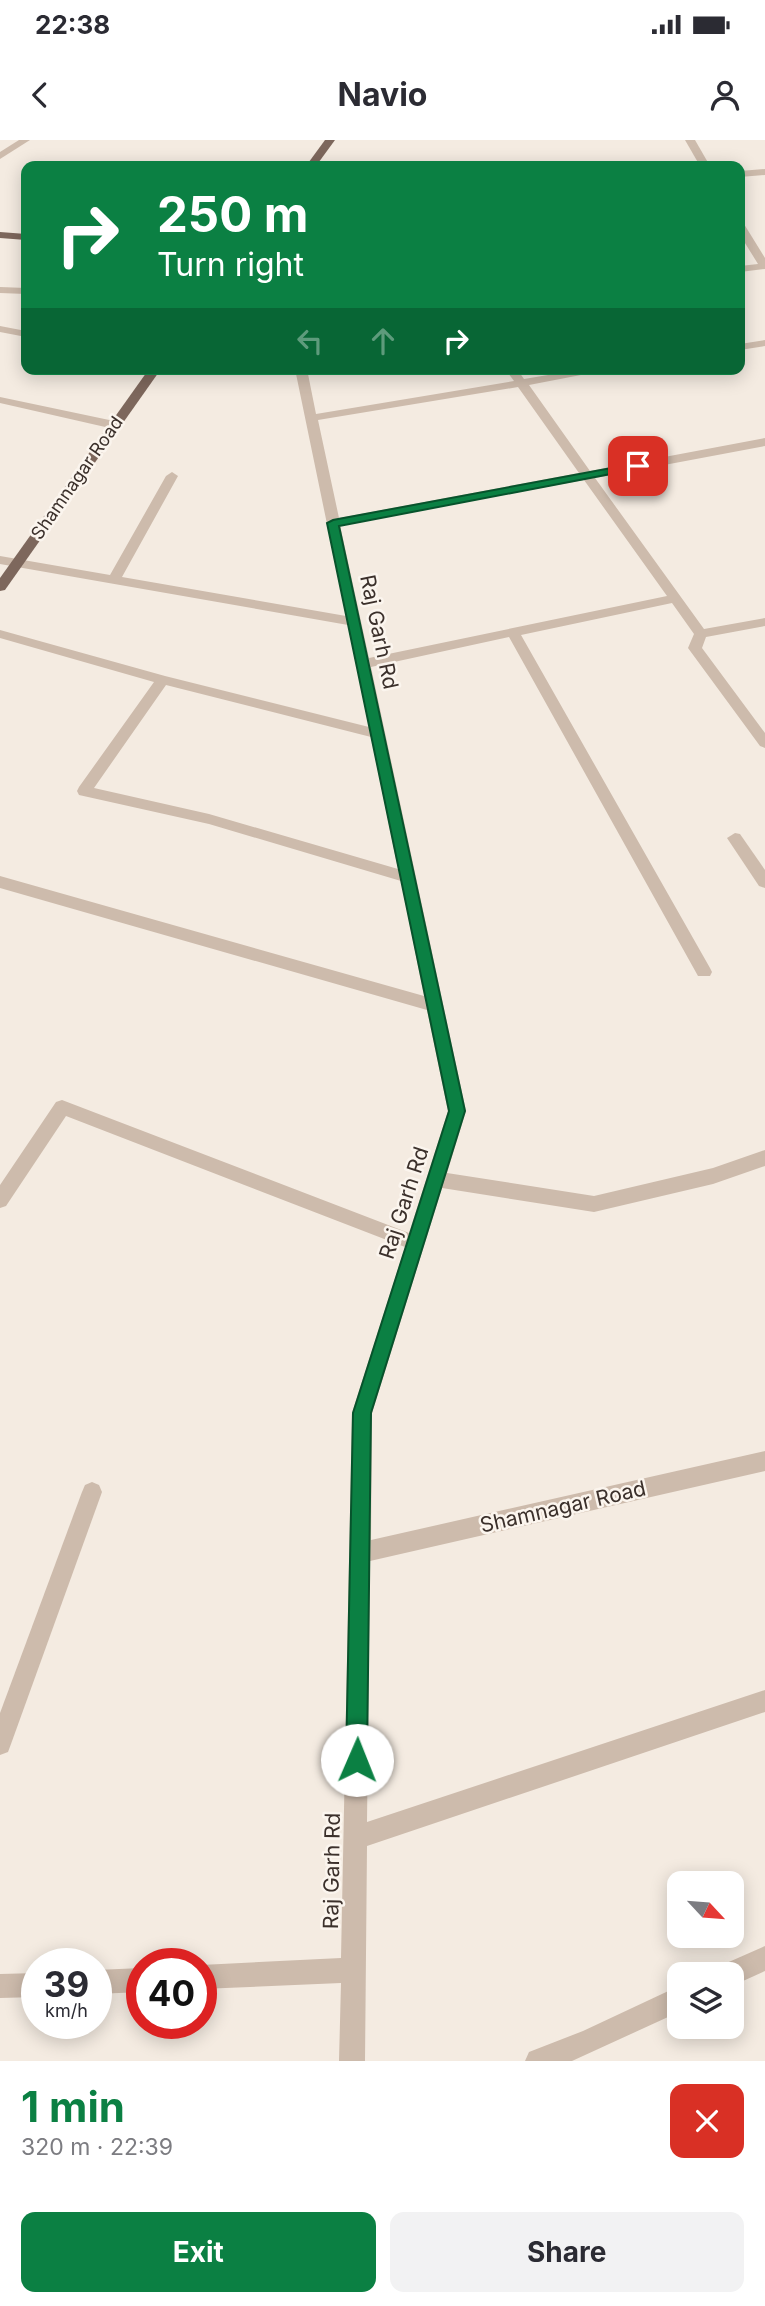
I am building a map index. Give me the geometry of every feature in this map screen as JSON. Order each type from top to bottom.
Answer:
[{"type":"main road","points":[[315,161],[330,140]]},
{"type":"main road","points":[[0,235],[21,237]]},
{"type":"main road","name":"Shamnagar Road","points":[[0,587],[151,375]]},
{"type":"street","points":[[0,156],[25,140]]},
{"type":"street","points":[[691,140],[702,161]]},
{"type":"street","points":[[745,174],[765,172]]},
{"type":"street","points":[[745,234],[765,266],[745,269]]},
{"type":"street","points":[[0,289],[21,290]]},
{"type":"street","points":[[0,329],[21,333]]},
{"type":"street","points":[[745,346],[765,343]]},
{"type":"street","name":"Raj Garh Rd","points":[[302,375],[457,1111],[362,1413],[352,2061]]},
{"type":"street","points":[[515,375],[701,634]]},
{"type":"street","points":[[311,418],[570,375]]},
{"type":"street","points":[[0,400],[114,425]]},
{"type":"street","points":[[333,523],[765,442]]},
{"type":"street","points":[[114,580],[172,476]]},
{"type":"street","points":[[0,560],[354,622]]},
{"type":"street","points":[[363,664],[676,598]]},
{"type":"street","points":[[701,634],[765,622]]},
{"type":"street","points":[[513,632],[704,972]]},
{"type":"street","points":[[0,634],[163,680],[377,734]]},
{"type":"street","points":[[701,634],[695,648],[765,743]]},
{"type":"street","points":[[163,680],[84,791],[209,819],[407,877]]},
{"type":"street","points":[[735,838],[765,882]]},
{"type":"street","points":[[0,882],[434,1005]]},
{"type":"street","points":[[0,1200],[62,1107],[415,1243]]},
{"type":"street","points":[[436,1179],[594,1204],[713,1176],[765,1158]]},
{"type":"street","name":"Shamnagar Road","points":[[360,1553],[765,1461]]},
{"type":"street","points":[[0,1744],[4,1719],[92,1492]]},
{"type":"street","points":[[356,1838],[765,1701]]},
{"type":"street","points":[[744,1968],[765,1958]]},
{"type":"street","points":[[217,1976],[354,1970]]},
{"type":"street","points":[[0,1986],[21,1985]]},
{"type":"street","points":[[538,2061],[588,2042],[667,2005]]},
{"type":"route","points":[[357,1760],[362,1413],[457,1111],[333,523],[638,466]]}]
